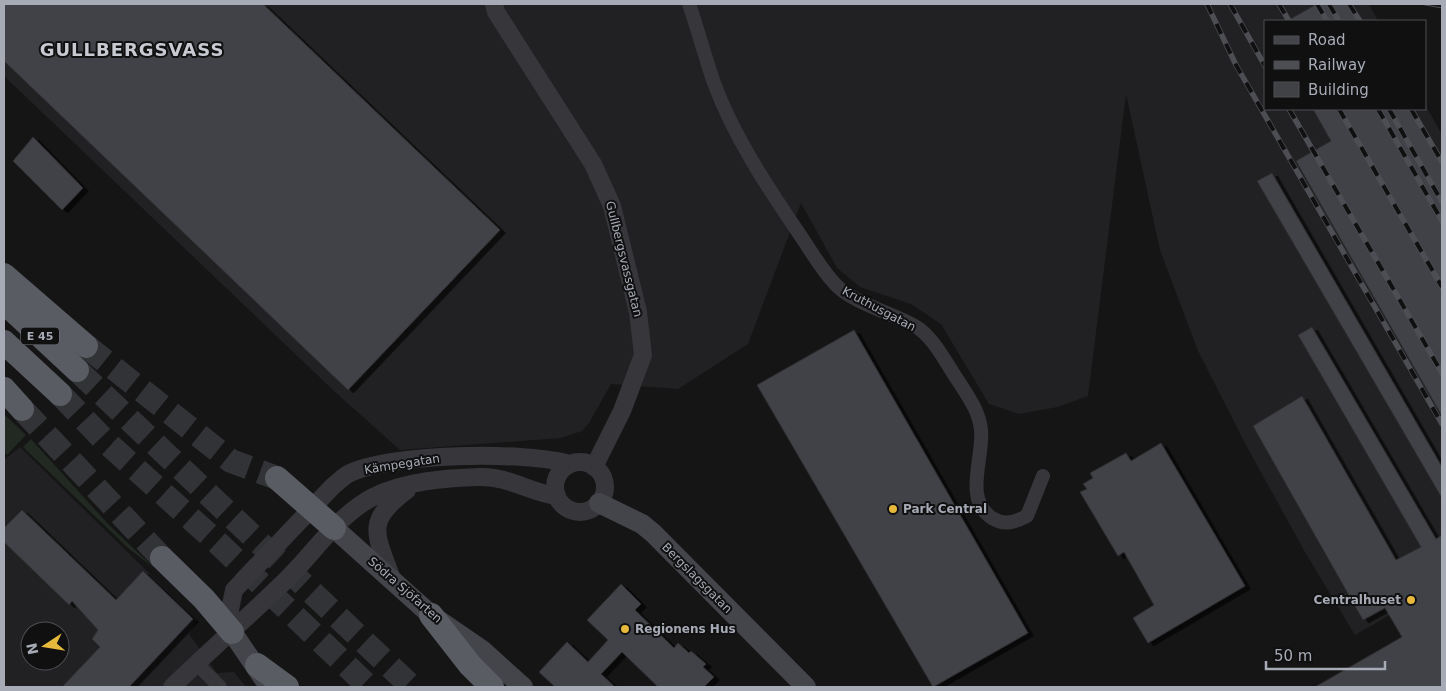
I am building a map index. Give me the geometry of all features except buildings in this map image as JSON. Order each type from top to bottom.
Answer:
[{"type":"highway","points":[[4,275],[86,346]]},
{"type":"highway","name":"E 45","points":[[4,302],[77,370]]},
{"type":"highway","name":"E 45","points":[[4,342],[60,394]]},
{"type":"highway","points":[[4,389],[22,410]]},
{"type":"highway","points":[[276,478],[334,528]]},
{"type":"highway","points":[[162,558],[204,600],[232,632]]},
{"type":"highway","points":[[431,615],[470,666],[492,687]]},
{"type":"highway","points":[[257,665],[287,687]]},
{"type":"main road","name":"Bergslagsgatan","points":[[599,503],[636,521],[653,533],[806,687]]},
{"type":"main road","name":"Södra Sjöfarten","points":[[334,528],[431,615],[482,650],[523,687]]},
{"type":"main road","points":[[232,632],[257,665],[269,687]]},
{"type":"street","name":"Kruthusgatan","points":[[689,4],[714,83],[728,114],[782,209],[812,253],[836,286],[884,314],[916,326],[930,341],[976,407],[981,430],[976,484],[978,499],[986,514],[1000,523],[1013,523],[1027,516],[1043,476]]},
{"type":"street","name":"Gullbergsvassgatan","points":[[492,6],[594,164],[612,206],[638,312],[643,356],[622,411],[594,467]]},
{"type":"street","name":"Kämpegatan","points":[[232,632],[230,610],[234,590],[333,486],[349,474],[393,463],[449,457],[531,456],[570,464]]},
{"type":"street","points":[[585,462],[594,467],[602,474],[605,483],[604,494],[599,503],[585,511],[573,511],[563,505],[557,496],[556,479],[562,470],[570,464],[585,462]]},
{"type":"street","name":"Kämpegatan","points":[[172,687],[287,579],[348,514],[372,498],[397,488],[416,484],[482,477],[523,484],[542,494],[557,496]]},
{"type":"street","name":"Kämpegatan","points":[[392,579],[382,553],[377,522],[385,507],[416,484]]},
{"type":"street","points":[[196,663],[220,687]]},
{"type":"shaded area","points":[[4,4],[1369,4],[1377,20],[1264,20],[1264,110],[1426,110],[1426,106],[1442,135],[1442,585],[1355,635],[1305,552],[1246,445],[1198,351],[1160,250],[1126,94],[1088,396],[1058,407],[1019,414],[989,404],[941,324],[911,304],[860,287],[837,268],[801,203],[748,344],[678,389],[611,384],[589,423],[582,431],[561,438],[400,450],[334,391],[4,76]]},
{"type":"shaded area","points":[[4,414],[26,435],[7,455],[4,452]]},
{"type":"shaded area","points":[[31,439],[108,524],[154,568],[128,548],[23,447]]},
{"type":"shaded area","points":[[20,447],[197,620],[189,634],[217,673],[234,672],[246,687],[4,687],[4,460]]},
{"type":"tunnel","points":[[86,346],[231,461],[277,478]]},
{"type":"tunnel","points":[[77,370],[412,687]]},
{"type":"tunnel","points":[[60,394],[105,441],[219,544],[369,687]]},
{"type":"tunnel","points":[[22,409],[162,558]]},
{"type":"tram line","points":[[1420,4],[1442,8]]},
{"type":"railway","points":[[1207,4],[1236,65],[1442,424]]},
{"type":"railway","points":[[1230,4],[1264,64]]},
{"type":"railway","points":[[1279,4],[1288,20]]},
{"type":"railway","points":[[1317,4],[1326,20]]},
{"type":"railway","points":[[1329,4],[1338,20]]},
{"type":"railway","points":[[1349,4],[1359,20]]},
{"type":"railway","points":[[1290,110],[1442,373]]},
{"type":"railway","points":[[1340,110],[1442,287]]},
{"type":"railway","points":[[1379,110],[1442,221]]},
{"type":"railway","points":[[1390,110],[1442,202]]},
{"type":"railway","points":[[1412,110],[1442,162]]},
{"type":"place","name":"Park Central","points":[[893,509]]},
{"type":"place","name":"Centralhuset","points":[[1411,600]]},
{"type":"place","name":"Regionens Hus","points":[[625,629]]},
{"type":"district","name":"GULLBERGSVASS","points":[[132,50]]}]
